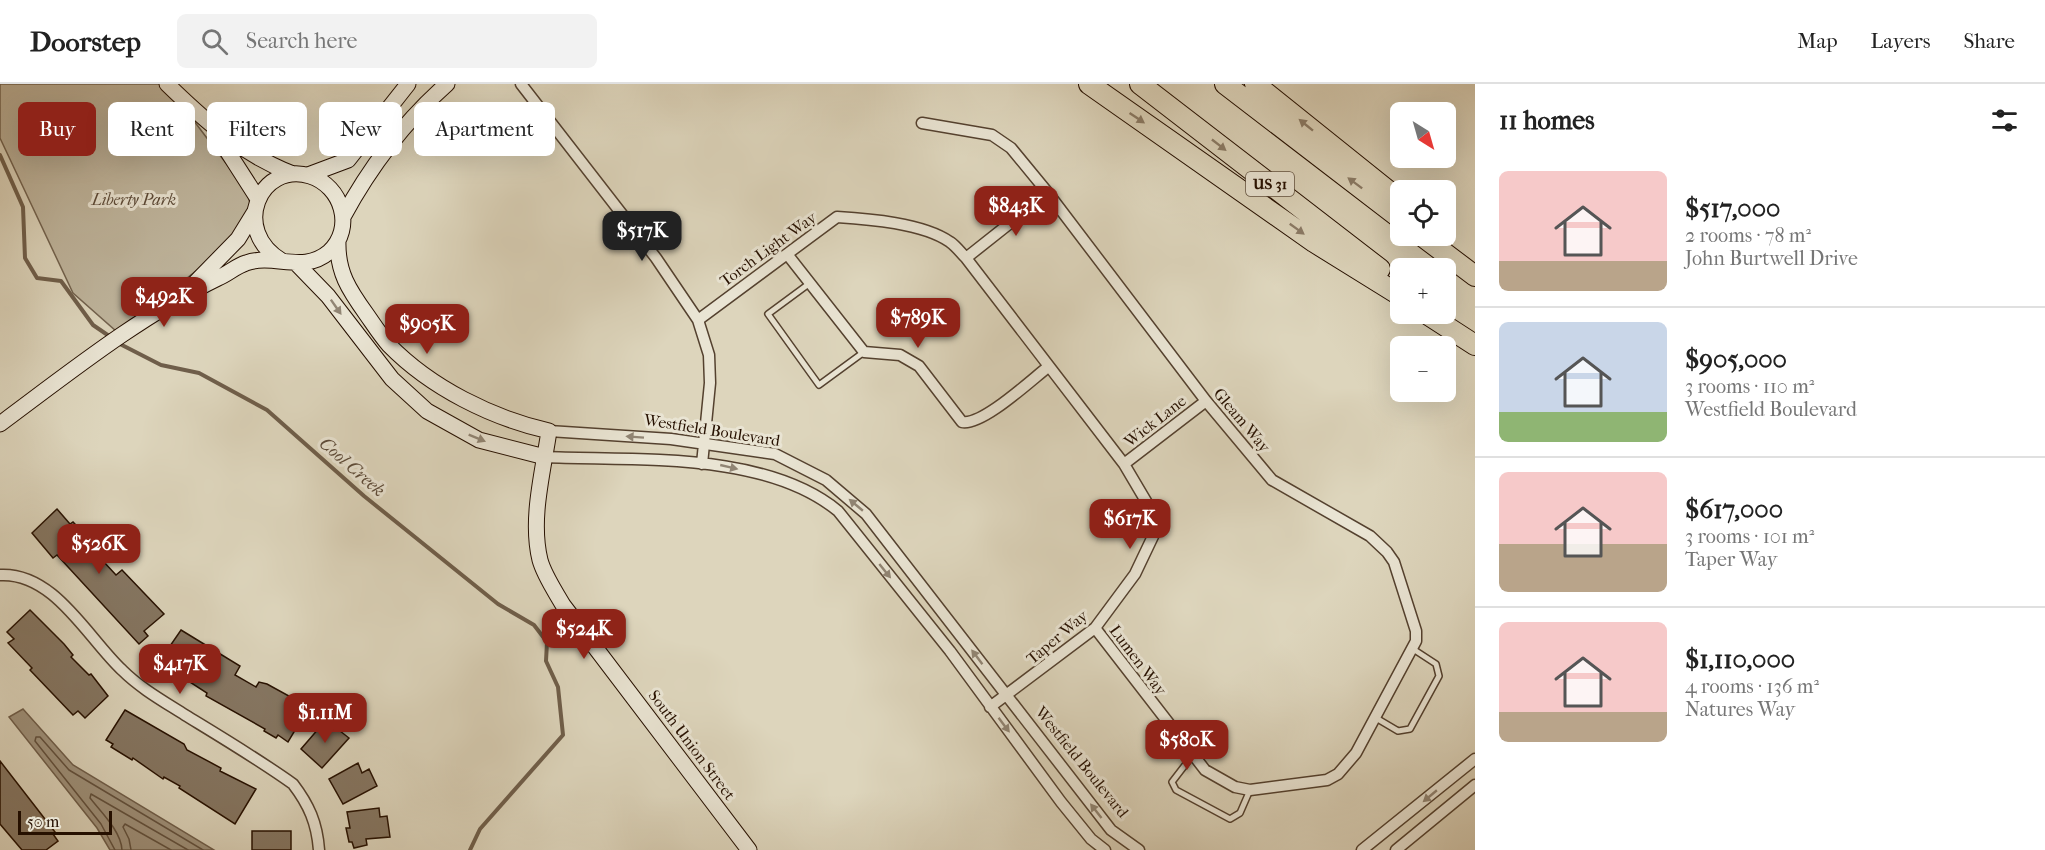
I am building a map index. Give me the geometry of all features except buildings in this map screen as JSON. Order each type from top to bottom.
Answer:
[{"type":"highway","points":[[1089,84],[1314,242],[1390,289]]},
{"type":"highway","name":"US 31","points":[[1140,84],[1390,277]]},
{"type":"highway","points":[[1225,84],[1390,211]]},
{"type":"highway","points":[[1255,84],[1390,192]]},
{"type":"highway","points":[[1435,246],[1475,276]]},
{"type":"highway","points":[[1453,246],[1475,264]]},
{"type":"highway","points":[[1444,324],[1475,343]]},
{"type":"highway","points":[[1451,324],[1475,343]]},
{"type":"street","points":[[167,84],[207,122]]},
{"type":"street","points":[[183,295],[238,239],[267,187],[279,179],[301,175],[348,160],[408,84]]},
{"type":"street","points":[[0,424],[107,346],[183,295],[245,263],[290,262],[320,258],[338,241],[343,217],[362,182],[403,127],[447,84]]},
{"type":"street","points":[[522,84],[656,258],[698,320],[709,354],[710,383],[702,464]]},
{"type":"street","name":"Gleam Way","points":[[922,123],[992,135],[1011,148],[1048,193],[1206,401],[1272,480],[1370,537],[1387,552],[1394,562],[1416,631],[1413,649],[1356,753],[1338,774]]},
{"type":"street","points":[[228,156],[256,206],[254,228],[260,242],[269,254],[290,262]]},
{"type":"street","points":[[254,156],[322,181],[333,190],[340,203],[343,217]]},
{"type":"street","points":[[966,258],[1048,193]]},
{"type":"street","name":"Torch Light Way","points":[[698,320],[837,217],[870,219],[933,232],[950,242],[966,258],[1048,367]]},
{"type":"street","name":"Westfield Boulevard","points":[[338,241],[339,266],[346,285],[388,344],[424,374],[472,403],[514,423],[549,431],[671,439],[775,454],[826,480],[866,514],[889,541],[1111,830],[1139,850]]},
{"type":"street","points":[[787,254],[864,352],[900,355],[919,366],[962,422],[971,424],[1048,367]]},
{"type":"street","name":"Westfield Boulevard","points":[[290,262],[328,296],[392,379],[427,411],[479,440],[545,457],[716,464],[791,482],[820,496],[838,511],[950,651],[1061,802],[1091,838],[1105,850]]},
{"type":"street","name":"Taper Way","points":[[990,707],[1007,697],[1095,628],[1135,574],[1155,532],[1154,513],[1124,464],[1048,367]]},
{"type":"street","name":"Wick Lane","points":[[1124,464],[1206,401]]},
{"type":"street","name":"South Union Street","points":[[549,431],[537,534],[540,561],[547,576],[563,605],[749,850]]},
{"type":"street","points":[[0,575],[9,574],[31,580],[51,594],[132,679],[293,784],[308,805],[316,826],[319,850]]},
{"type":"street","name":"Lumen Way","points":[[1095,628],[1192,756],[1205,770],[1220,780],[1250,790],[1327,780],[1338,774]]},
{"type":"street","points":[[1362,850],[1475,759]]},
{"type":"street","points":[[1396,850],[1475,785]]},
{"type":"lane","points":[[810,283],[768,314],[819,385],[864,352]]},
{"type":"lane","points":[[1376,718],[1404,731],[1410,729],[1439,676],[1436,664],[1413,649]]},
{"type":"lane","points":[[1192,756],[1172,782],[1176,790],[1230,819],[1240,813],[1250,790]]},
{"type":"green space","name":"Liberty Park","points":[[0,84],[166,84],[180,102],[108,102],[108,156],[195,156],[195,122],[207,138],[207,156],[221,156],[244,187],[250,209],[244,223],[213,257],[116,331],[73,293],[0,138]]},
{"type":"water","points":[[23,709],[73,765],[214,850],[110,850],[97,828],[9,717]]},
{"type":"waterway","name":"Cool Creek","points":[[0,155],[23,207],[25,258],[37,278],[61,281],[93,325],[112,338]]},
{"type":"waterway","name":"Cool Creek","points":[[118,343],[161,365],[199,373],[267,410],[364,496],[498,604],[534,625],[547,642],[546,661],[558,687],[563,735],[480,829],[470,850]]}]
